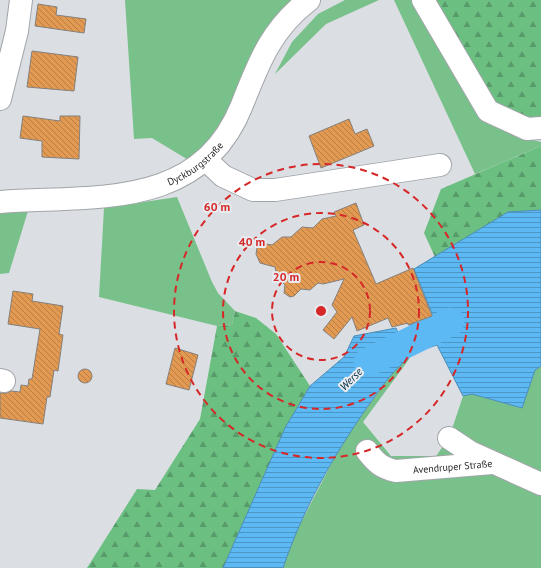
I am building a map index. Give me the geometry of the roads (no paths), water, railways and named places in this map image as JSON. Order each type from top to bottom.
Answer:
[{"type":"street","points":[[0,99],[17,31],[21,0]]},
{"type":"street","name":"Dyckburgstraße","points":[[0,202],[134,193],[157,188],[177,180],[206,160],[223,142],[237,118],[263,55],[272,38],[290,17],[309,0]]},
{"type":"street","points":[[423,0],[488,111],[528,129],[541,128]]},
{"type":"street","points":[[206,160],[223,176],[253,190],[275,190],[440,165]]},
{"type":"street","points":[[449,438],[461,447],[492,463]]},
{"type":"street","name":"Avendruper Straße","points":[[367,451],[375,462],[383,468],[396,471],[492,463],[541,484]]},
{"type":"water","points":[[541,210],[541,366],[535,370],[522,408],[472,394],[463,396],[437,345],[419,351],[410,325],[433,316],[414,269],[508,212]]},
{"type":"water","points":[[396,328],[409,358],[382,386],[355,425],[331,464],[299,526],[283,568],[223,568],[285,428],[310,386],[344,357],[354,336]]},
{"type":"waterway","name":"Werse","points":[[368,362],[450,322]]}]
